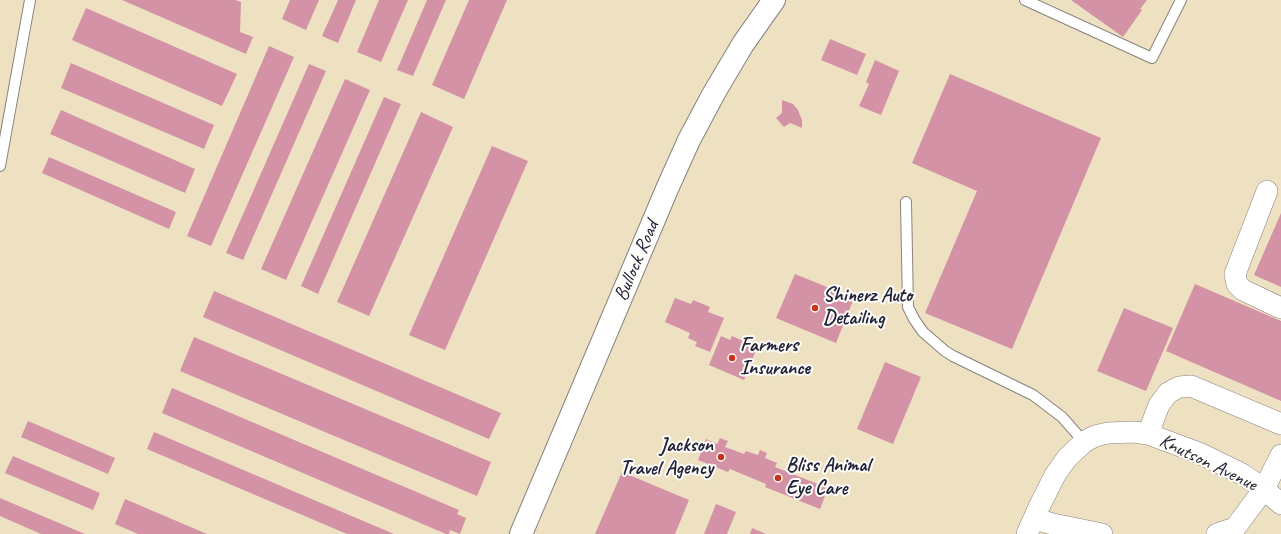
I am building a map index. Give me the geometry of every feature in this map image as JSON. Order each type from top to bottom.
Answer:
[{"type":"street","name":"Bullock Road","points":[[521,534],[667,189],[690,140],[743,44],[774,0]]},
{"type":"street","points":[[1267,191],[1235,274],[1237,284],[1243,290],[1281,308]]},
{"type":"street","points":[[1148,434],[1159,405],[1168,393],[1179,386],[1191,386],[1281,424]]},
{"type":"street","name":"Knutson Avenue","points":[[1031,526],[1055,475],[1067,458],[1084,442],[1095,436],[1108,433],[1122,432],[1148,434],[1199,453],[1242,474],[1264,489],[1281,504]]},
{"type":"street","points":[[1217,534],[1235,528],[1264,489],[1281,455]]},
{"type":"street","points":[[1031,526],[1053,524],[1102,534]]},
{"type":"lane","points":[[0,166],[30,0]]},
{"type":"lane","points":[[1025,0],[1152,58],[1181,0]]},
{"type":"lane","points":[[906,202],[908,307],[923,332],[949,354],[1034,395],[1062,417],[1084,442]]},
{"type":"building","points":[[122,0],[235,0],[241,2],[240,32],[253,37],[246,54]]},
{"type":"building","points":[[290,0],[319,0],[306,30],[282,19]]},
{"type":"building","points":[[338,0],[356,0],[338,43],[322,36]]},
{"type":"building","points":[[379,0],[408,0],[381,62],[357,52]]},
{"type":"building","points":[[427,0],[446,0],[413,76],[397,70]]},
{"type":"building","points":[[469,0],[507,0],[464,99],[432,85]]},
{"type":"building","points":[[1071,0],[1147,0],[1140,9],[1142,10],[1123,37]]},
{"type":"building","points":[[86,8],[237,74],[222,106],[72,40]]},
{"type":"building","points":[[830,39],[866,54],[857,75],[821,60]]},
{"type":"building","points":[[269,46],[294,57],[211,246],[187,236]]},
{"type":"building","points":[[875,60],[899,71],[881,115],[859,106],[869,84],[866,82]]},
{"type":"building","points":[[71,63],[214,125],[204,149],[61,88]]},
{"type":"building","points":[[309,64],[326,71],[243,260],[226,253]]},
{"type":"building","points":[[950,74],[1101,138],[1012,349],[925,313],[977,191],[912,163]]},
{"type":"building","points":[[345,79],[370,90],[286,280],[261,269]]},
{"type":"building","points":[[384,97],[401,104],[318,294],[301,286]]},
{"type":"building","points":[[782,100],[793,104],[798,110],[802,120],[802,128],[790,123],[784,127],[776,118],[782,113]]},
{"type":"building","points":[[61,110],[195,169],[185,193],[50,134]]},
{"type":"building","points":[[421,112],[453,127],[369,316],[337,302]]},
{"type":"building","points":[[492,146],[528,161],[445,350],[409,335]]},
{"type":"building","points":[[49,157],[176,212],[169,229],[42,173]]},
{"type":"building","points":[[1281,213],[1281,287],[1254,275]]},
{"type":"building","name":"Shinerz Auto Detailing","points":[[795,274],[854,298],[836,343],[776,318]]},
{"type":"building","points":[[1195,284],[1281,321],[1281,401],[1166,351]]},
{"type":"building","points":[[214,291],[501,413],[489,439],[203,317]]},
{"type":"building","points":[[675,298],[691,304],[693,300],[710,307],[708,312],[724,318],[710,352],[695,346],[697,342],[688,338],[690,333],[665,322]]},
{"type":"building","points":[[1124,308],[1173,328],[1146,391],[1097,371]]},
{"type":"building","name":"Farmers Insurance","points":[[721,336],[730,340],[732,336],[748,343],[747,346],[756,350],[744,380],[709,365]]},
{"type":"building","points":[[194,337],[491,462],[477,496],[180,371]]},
{"type":"building","points":[[885,362],[921,377],[893,444],[857,429]]},
{"type":"building","points":[[172,388],[459,510],[457,514],[466,518],[460,534],[450,530],[449,534],[446,534],[162,413]]},
{"type":"building","points":[[28,421],[115,458],[108,474],[21,437]]},
{"type":"building","points":[[154,432],[394,534],[347,534],[147,449]]},
{"type":"building","name":"Bliss Animal Eye Care","points":[[720,438],[728,441],[725,447],[744,454],[746,451],[758,455],[760,450],[767,453],[765,458],[777,463],[775,467],[828,488],[820,509],[765,487],[766,484],[730,469],[728,472],[698,460],[706,439],[717,444]]},
{"type":"building","points":[[13,456],[100,493],[93,510],[5,473]]},
{"type":"building","points":[[622,472],[689,500],[675,534],[595,534]]},
{"type":"building","points":[[0,498],[85,534],[41,534],[0,516]]},
{"type":"building","points":[[125,499],[207,534],[138,534],[115,524]]},
{"type":"building","points":[[716,504],[736,512],[727,534],[704,534]]},
{"type":"building","points":[[752,528],[766,534],[750,534]]},
{"type":"place","name":"Shinerz Auto Detailing","points":[[815,308]]},
{"type":"place","name":"Farmers Insurance","points":[[732,358]]},
{"type":"place","name":"Jackson Travel Agency","points":[[721,457]]},
{"type":"place","name":"Bliss Animal Eye Care","points":[[778,478]]}]
